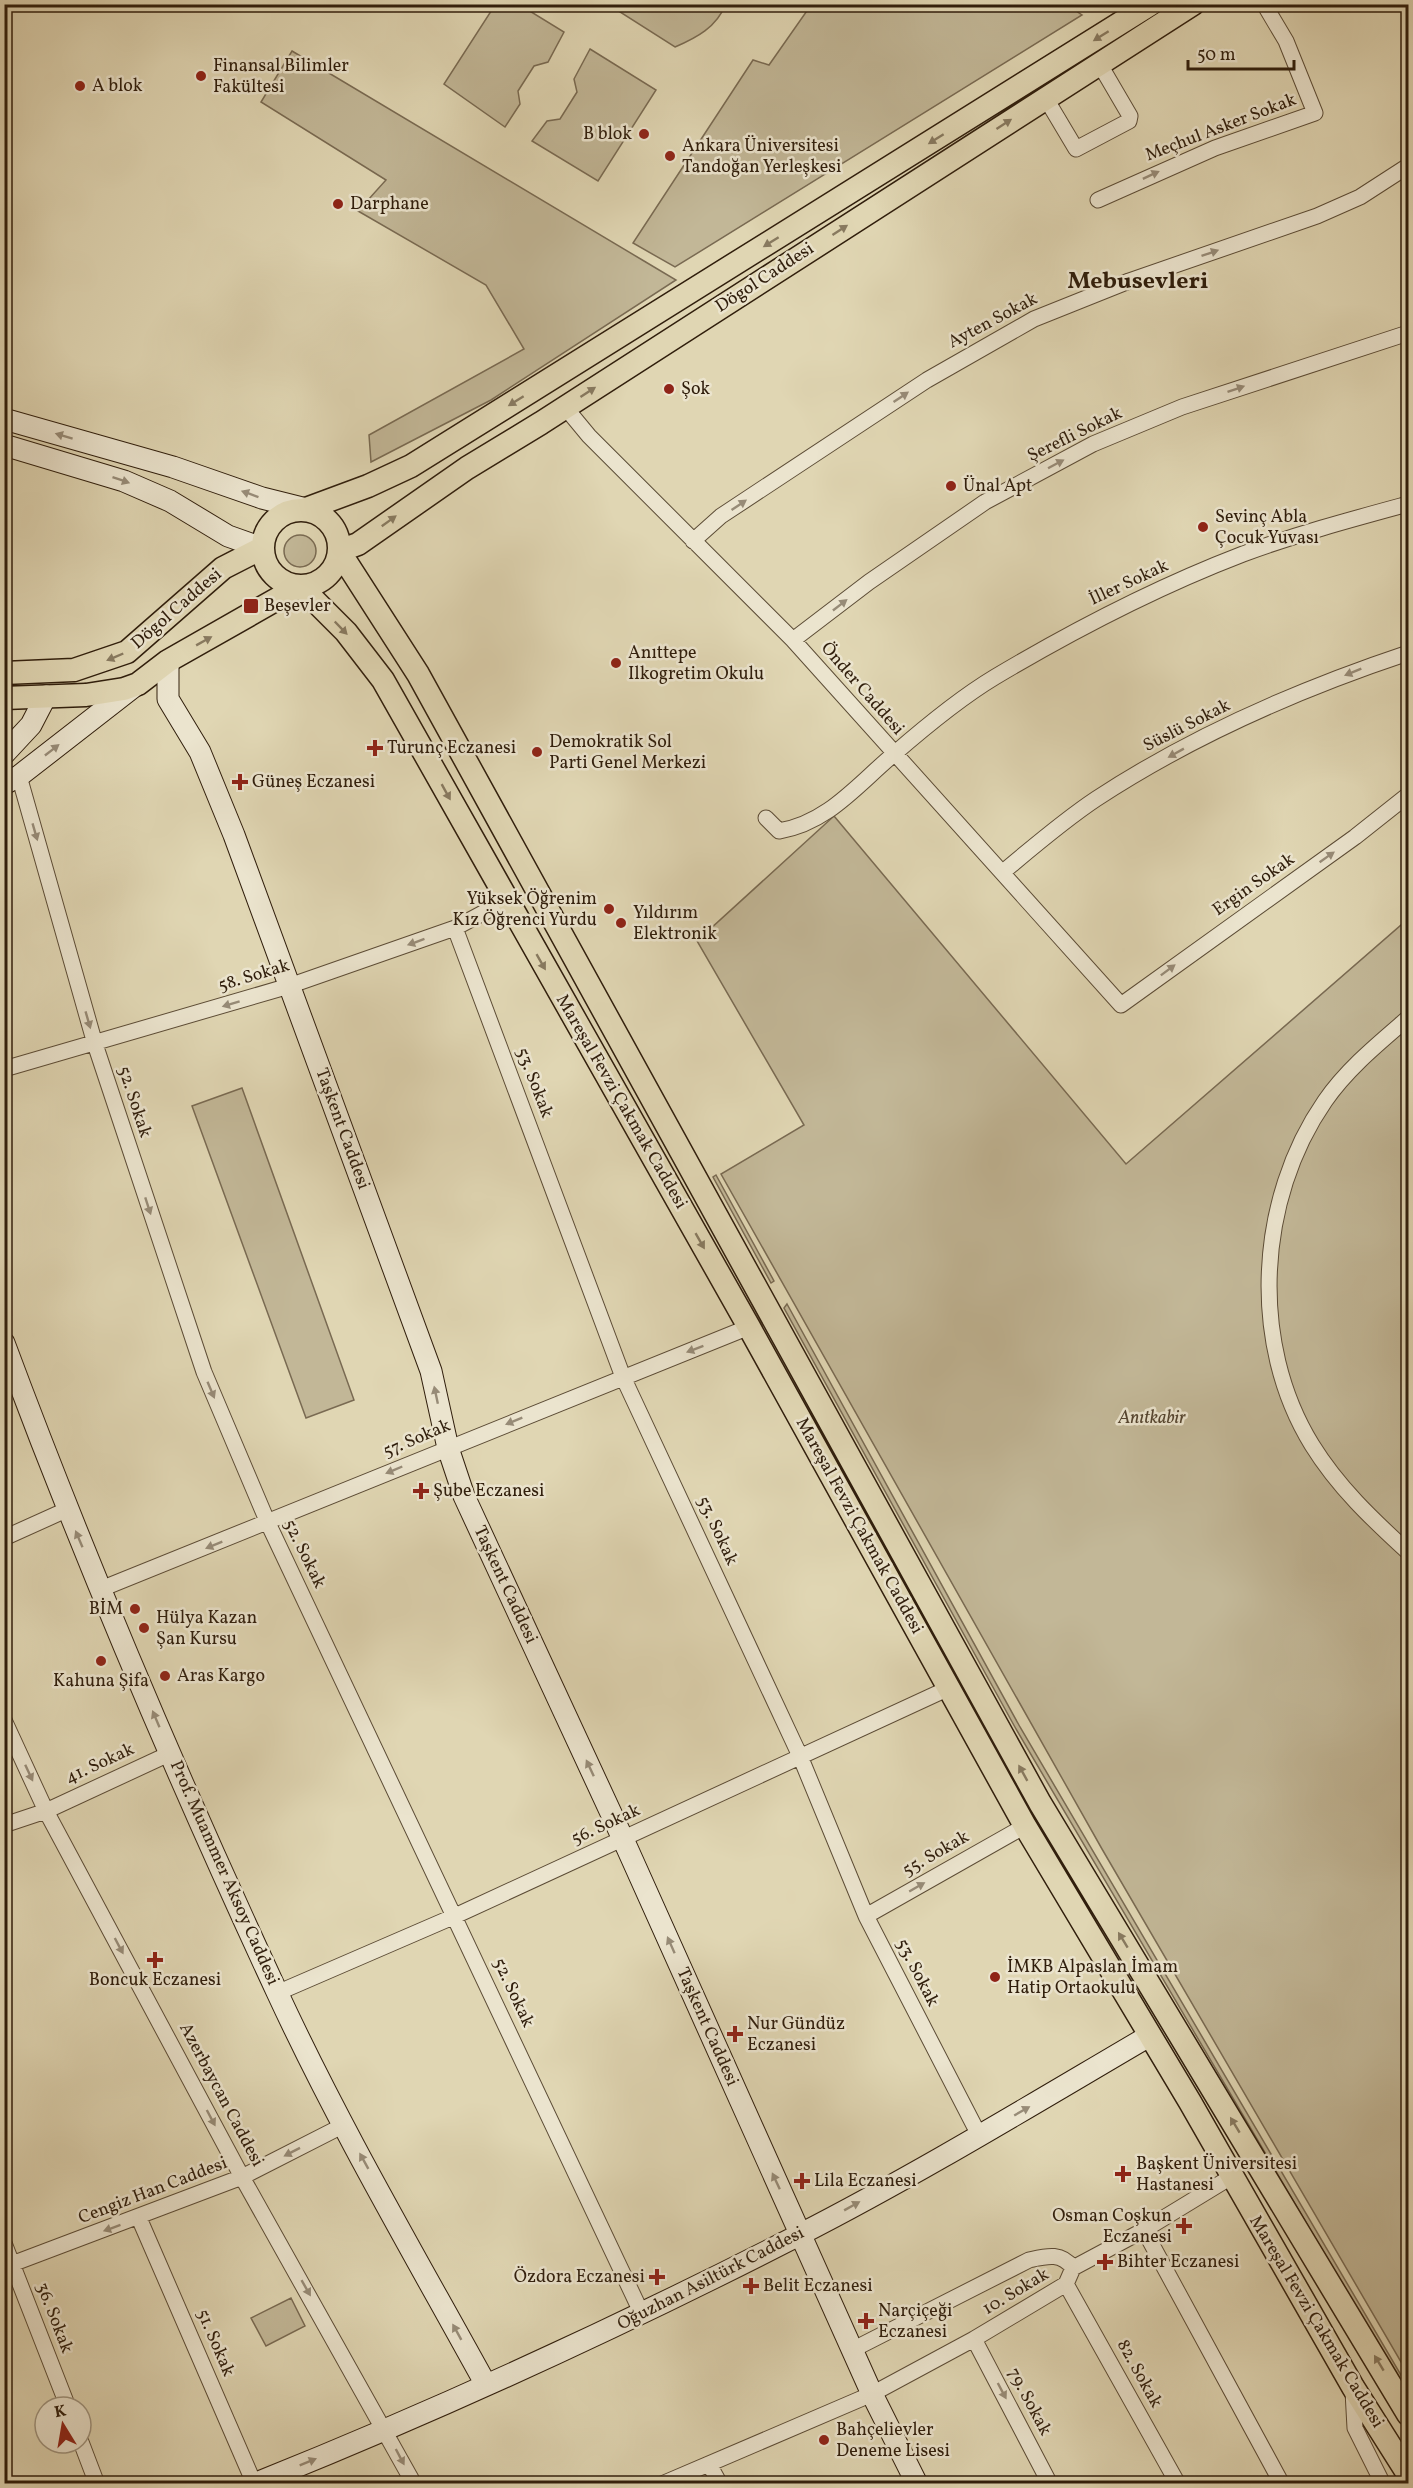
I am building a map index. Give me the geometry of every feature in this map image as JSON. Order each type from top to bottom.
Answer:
[{"type":"main road","name":"Dögol Caddesi","points":[[306,509],[368,486],[411,466],[1151,4]]},
{"type":"main road","name":"Dögol Caddesi","points":[[339,551],[358,544],[467,468],[1192,4]]},
{"type":"main road","points":[[306,509],[319,513],[330,522],[337,533],[339,551],[332,570],[324,579],[300,586],[288,584],[270,570],[263,559],[262,548],[264,537],[275,519],[283,513],[306,509]]},
{"type":"main road","name":"Dögol Caddesi","points":[[4,673],[74,670],[128,652],[224,568],[262,548]]},
{"type":"main road","name":"Mareşal Fevzi Çakmak Caddesi","points":[[339,551],[418,674],[1040,1803],[1408,2414]]},
{"type":"main road","name":"Dögol Caddesi","points":[[4,698],[86,695],[124,689],[138,684],[168,661],[300,586]]},
{"type":"main road","name":"Mareşal Fevzi Çakmak Caddesi","points":[[300,586],[346,632],[383,680],[749,1327],[1025,1826],[1190,2102],[1353,2388],[1408,2474]]},
{"type":"main road","points":[[45,671],[46,696]]},
{"type":"street","name":"Meçhul Asker Sokak","points":[[1098,200],[1215,148],[1315,113],[1286,41],[1264,4]]},
{"type":"street","points":[[1045,97],[1076,150],[1129,121],[1130,116],[1099,63]]},
{"type":"street","name":"Ayten Sokak","points":[[693,541],[721,516],[927,380],[1034,319],[1129,280],[1317,216],[1360,197],[1408,166]]},
{"type":"street","name":"Şerefli Sokak","points":[[793,640],[869,582],[985,502],[1093,444],[1182,407],[1408,333]]},
{"type":"street","name":"Önder Caddesi","points":[[565,407],[589,436],[793,640],[1121,1005]]},
{"type":"street","points":[[4,419],[173,467],[262,498],[306,509]]},
{"type":"street","points":[[4,445],[124,481],[170,501],[228,536],[262,548]]},
{"type":"street","name":"İller Sokak","points":[[766,818],[779,831],[796,828],[841,804],[894,754],[992,678],[1090,623],[1188,577],[1243,555],[1293,537],[1408,504]]},
{"type":"street","name":"Süslü Sokak","points":[[1003,872],[1096,800],[1185,747],[1298,695],[1408,652]]},
{"type":"street","name":"Taşkent Caddesi","points":[[168,661],[168,699],[200,752],[290,986],[431,1371],[448,1448],[464,1496],[623,1839],[872,2394],[917,2484]]},
{"type":"street","name":"Dögol Caddesi","points":[[12,780],[138,684]]},
{"type":"street","points":[[4,753],[32,725],[46,696]]},
{"type":"street","name":"52. Sokak","points":[[12,780],[95,1044],[204,1372],[268,1523],[642,2314]]},
{"type":"street","name":"Ergin Sokak","points":[[1121,1005],[1355,837],[1408,795]]},
{"type":"street","name":"58. Sokak","points":[[4,1069],[290,986],[455,928],[507,900]]},
{"type":"street","name":"53. Sokak","points":[[455,928],[623,1377],[800,1756],[866,1916],[979,2135]]},
{"type":"street","points":[[1408,1018],[1338,1084],[1316,1114],[1304,1136],[1287,1179],[1274,1227],[1270,1316],[1284,1381],[1311,1443],[1358,1505],[1408,1552]]},
{"type":"street","name":"57. Sokak","points":[[101,1589],[749,1327]]},
{"type":"street","name":"Prof. Muammer Aksoy Caddesi","points":[[4,1343],[66,1510],[277,1993],[344,2125],[485,2384]]},
{"type":"street","points":[[4,1538],[66,1510]]},
{"type":"street","name":"56. Sokak","points":[[277,1993],[455,1916],[950,1689]]},
{"type":"street","name":"Azerbaycan Caddesi","points":[[4,1720],[46,1811],[242,2177],[386,2430],[414,2484]]},
{"type":"street","name":"41. Sokak","points":[[4,1825],[46,1811],[171,1753]]},
{"type":"street","name":"55. Sokak","points":[[866,1916],[1025,1826]]},
{"type":"street","name":"Oğuzhan Asiltürk Caddesi","points":[[254,2483],[386,2430],[642,2314],[800,2234],[979,2135],[1149,2036]]},
{"type":"street","name":"Cengiz Han Caddesi","points":[[9,2266],[242,2177],[344,2125]]},
{"type":"street","name":"10. Sokak","points":[[662,2484],[872,2394],[975,2339],[1066,2284],[1073,2268],[1144,2230],[1232,2177]]},
{"type":"street","name":"51. Sokak","points":[[139,2218],[254,2483]]},
{"type":"street","points":[[1144,2230],[1282,2484]]},
{"type":"street","name":"36. Sokak","points":[[4,2243],[9,2266],[63,2395]]},
{"type":"street","points":[[852,2349],[1029,2260],[1051,2256],[1066,2259],[1073,2268]]},
{"type":"street","name":"82. Sokak","points":[[1066,2284],[1178,2484]]},
{"type":"street","name":"79. Sokak","points":[[975,2339],[1050,2484]]},
{"type":"street","points":[[1353,2388],[1355,2428],[1383,2484]]},
{"type":"street","points":[[86,2455],[97,2484]]},
{"type":"street","points":[[709,2464],[720,2484]]},
{"type":"green space","points":[[725,4],[717,20],[711,26],[698,36],[675,47],[609,5]]},
{"type":"green space","points":[[495,5],[520,5],[564,32],[548,62],[534,66],[518,91],[520,104],[505,127],[444,84]]},
{"type":"green space","points":[[811,5],[1067,5],[1082,15],[675,267],[633,243],[753,60],[769,65]]},
{"type":"green space","points":[[590,49],[656,90],[598,181],[532,141],[547,121],[560,119],[577,92],[574,79]]},
{"type":"green space","points":[[292,51],[676,280],[491,400],[371,462],[369,435],[524,349],[486,285],[358,211],[386,180],[261,102]]},
{"type":"green space","points":[[300,535],[312,539],[316,551],[312,563],[300,567],[288,563],[284,551],[288,539]]},
{"type":"green space","name":"Anıtkabir","points":[[834,816],[1126,1164],[1408,919],[1408,2374],[1102,1849],[721,1174],[804,1125],[697,941]]},
{"type":"green space","points":[[242,1088],[354,1400],[306,1418],[192,1106]]},
{"type":"green space","points":[[716,1175],[774,1281],[771,1283],[713,1177]]},
{"type":"green space","points":[[787,1304],[1020,1727],[1408,2387],[1408,2396],[1016,1729],[784,1308]]},
{"type":"green space","points":[[291,2298],[305,2326],[266,2346],[251,2318]]},
{"type":"place","name":"Finansal Bilimler Fakültesi","points":[[201,76]]},
{"type":"place","name":"A blok","points":[[80,86]]},
{"type":"place","name":"B blok","points":[[644,134]]},
{"type":"place","name":"Ankara Üniversitesi Tandoğan Yerleşkesi","points":[[670,156]]},
{"type":"place","name":"Darphane","points":[[338,204]]},
{"type":"place","name":"Şok","points":[[669,389]]},
{"type":"place","name":"Ünal Apt","points":[[951,486]]},
{"type":"place","name":"Sevinç Abla Çocuk Yuvası","points":[[1203,527]]},
{"type":"place","name":"Beşevler","points":[[251,606]]},
{"type":"place","name":"Anıttepe Ilkogretim Okulu","points":[[616,663]]},
{"type":"place","name":"Turunç Eczanesi","points":[[375,748]]},
{"type":"place","name":"Demokratik Sol Parti Genel Merkezi","points":[[537,752]]},
{"type":"place","name":"Güneş Eczanesi","points":[[240,782]]},
{"type":"place","name":"Yüksek Öğrenim Kız Öğrenci Yurdu","points":[[609,909]]},
{"type":"place","name":"Yıldırım Elektronik","points":[[621,923]]},
{"type":"place","name":"Şube Eczanesi","points":[[421,1491]]},
{"type":"place","name":"BİM","points":[[135,1609]]},
{"type":"place","name":"Hülya Kazan Şan Kursu","points":[[144,1628]]},
{"type":"place","name":"Kahuna Şifa","points":[[101,1661]]},
{"type":"place","name":"Aras Kargo","points":[[165,1676]]},
{"type":"place","name":"Boncuk Eczanesi","points":[[155,1960]]},
{"type":"place","name":"İMKB Alpaslan İmam Hatip Ortaokulu","points":[[995,1977]]},
{"type":"place","name":"Nur Gündüz Eczanesi","points":[[735,2034]]},
{"type":"place","name":"Başkent Üniversitesi Hastanesi","points":[[1123,2174]]},
{"type":"place","name":"Lila Eczanesi","points":[[802,2181]]},
{"type":"place","name":"Osman Coşkun Eczanesi","points":[[1184,2226]]},
{"type":"place","name":"Bihter Eczanesi","points":[[1105,2262]]},
{"type":"place","name":"Özdora Eczanesi","points":[[657,2277]]},
{"type":"place","name":"Belit Eczanesi","points":[[751,2286]]},
{"type":"place","name":"Narçiçeği Eczanesi","points":[[866,2321]]},
{"type":"place","name":"Bahçelievler Deneme Lisesi","points":[[824,2440]]},
{"type":"district","name":"Mebusevleri","points":[[1138,282]]}]
